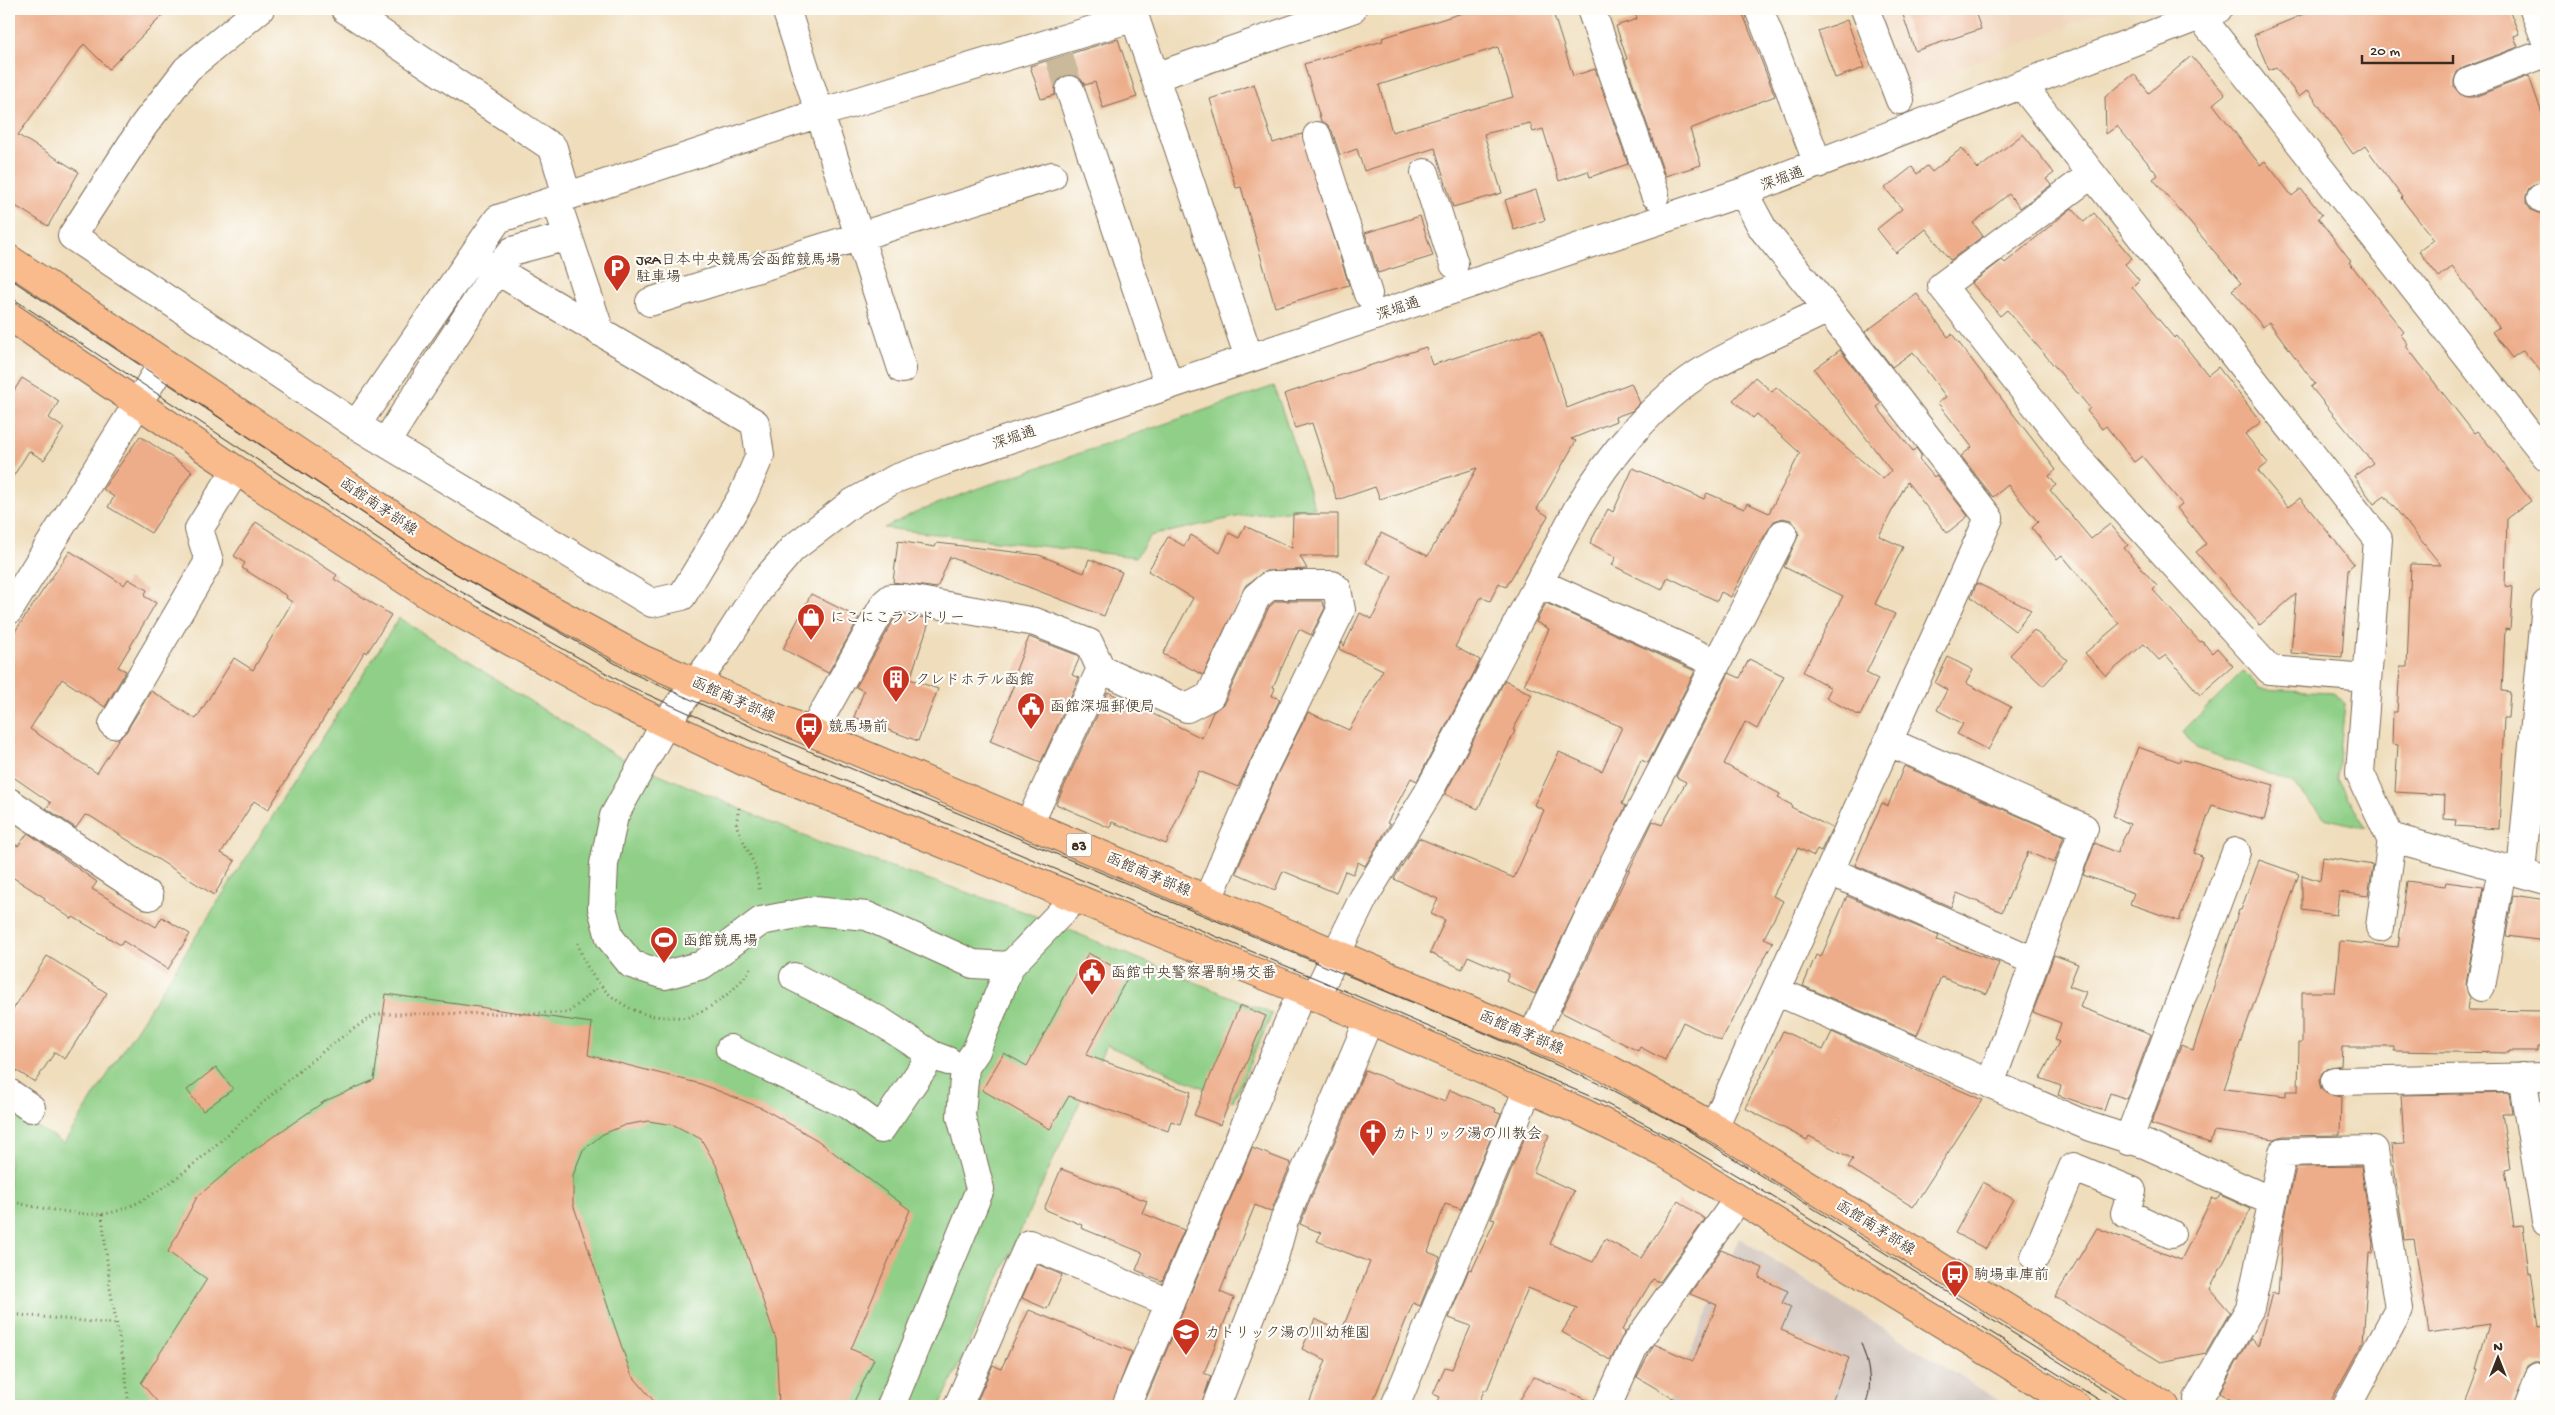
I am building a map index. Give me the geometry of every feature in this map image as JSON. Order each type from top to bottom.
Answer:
[{"type":"main road","name":"函館南茅部線","points":[[9,259],[452,554],[642,659],[812,733],[1607,1068],[1714,1127],[2165,1406]]},
{"type":"main road","points":[[10,321],[138,403],[236,470],[436,600],[622,703],[747,763],[1309,994],[1582,1112],[1664,1152],[2076,1406]]},
{"type":"street","points":[[260,9],[187,69],[144,125],[72,236],[356,425],[652,603],[682,596],[743,495],[760,455],[755,423],[473,256]]},
{"type":"street","points":[[345,9],[553,148],[568,236],[600,332]]},
{"type":"street","points":[[786,9],[902,369]]},
{"type":"street","points":[[1155,77],[1352,9]]},
{"type":"street","points":[[1591,9],[1655,195]]},
{"type":"street","points":[[1759,9],[1818,164]]},
{"type":"street","points":[[1866,9],[1900,100]]},
{"type":"street","points":[[2534,9],[2546,41]]},
{"type":"street","points":[[2209,12],[2546,456]]},
{"type":"street","name":"深堀通","points":[[1010,966],[973,964],[867,916],[813,911],[761,921],[702,965],[665,975],[632,964],[610,938],[602,908],[604,864],[614,816],[665,724],[720,650],[763,583],[787,555],[852,503],[895,480],[944,461],[1744,192],[2022,86],[2209,12]]},
{"type":"street","points":[[356,425],[498,219],[820,113],[1056,49],[1134,13],[1250,358]]},
{"type":"street","points":[[2469,82],[2546,53]]},
{"type":"street","points":[[2022,86],[2378,539],[2360,773],[2392,839],[2380,927]]},
{"type":"street","points":[[1070,90],[1169,385]]},
{"type":"street","points":[[1317,136],[1368,294]]},
{"type":"street","points":[[1425,173],[1454,264]]},
{"type":"street","points":[[2092,174],[1942,286],[2074,454],[2270,670],[2367,678]]},
{"type":"street","points":[[650,302],[1052,176]]},
{"type":"street","points":[[1714,1127],[1989,518],[1764,229],[1744,192]]},
{"type":"street","points":[[386,443],[419,388],[461,329],[496,270],[512,251],[568,236]]},
{"type":"street","points":[[1126,1406],[1170,1303],[1309,994],[1337,954],[1364,897],[1428,793],[1594,481],[1614,455],[1673,393],[1705,370],[1828,309]]},
{"type":"street","points":[[9,610],[163,363]]},
{"type":"street","points":[[113,724],[209,561],[199,529],[236,470]]},
{"type":"street","points":[[1532,1037],[1615,861],[1783,534]]},
{"type":"street","points":[[1540,583],[1716,663]]},
{"type":"street","points":[[812,733],[885,603],[891,598],[903,598],[1035,622],[1089,643],[1101,669],[1187,708],[1210,696],[1256,597],[1269,586],[1332,585],[1337,589],[1341,610],[1264,769],[1208,899]]},
{"type":"street","points":[[2481,987],[2523,874],[2546,604]]},
{"type":"street","points":[[1029,824],[1101,669]]},
{"type":"street","points":[[1889,742],[2084,828],[1990,1084]]},
{"type":"street","points":[[9,802],[149,896]]},
{"type":"street","points":[[2392,839],[2523,874]]},
{"type":"street","points":[[2128,1141],[2236,852]]},
{"type":"street","points":[[1830,871],[2034,961]]},
{"type":"street","points":[[891,1406],[980,1189],[961,1116],[965,1067],[976,1051],[1010,966],[1075,898]]},
{"type":"street","points":[[794,977],[880,1020],[932,1055],[965,1067]]},
{"type":"street","points":[[1776,991],[2088,1126],[2147,1146],[2271,1201]]},
{"type":"street","points":[[1216,1406],[1275,1254],[1284,1220],[1369,1020]]},
{"type":"street","points":[[730,1049],[848,1105],[881,1129],[932,1055]]},
{"type":"street","points":[[2335,1081],[2534,1078],[2546,1221]]},
{"type":"street","points":[[1395,1406],[1528,1088]]},
{"type":"street","points":[[2035,1257],[2088,1126]]},
{"type":"street","points":[[2198,1399],[2250,1308],[2271,1201],[2283,1152],[2374,1150],[2399,1309],[2347,1406]]},
{"type":"street","points":[[2073,1167],[2132,1191],[2125,1214],[2171,1234]]},
{"type":"street","points":[[1607,1406],[1634,1346],[1738,1199]]},
{"type":"street","points":[[958,1406],[1028,1244],[1170,1303]]},
{"type":"street","points":[[2527,1406],[2538,1378],[2546,1379]]},
{"type":"path","points":[[739,808],[736,824],[755,866],[760,893]]},
{"type":"path","points":[[9,1200],[53,1210],[102,1214],[137,1203],[185,1172],[283,1085],[354,1028],[377,1014],[568,1014],[599,986]]},
{"type":"path","points":[[102,1214],[129,1406]]},
{"type":"path","points":[[9,1314],[116,1324]]},
{"type":"shaded area","points":[[1878,9],[2109,9],[1909,88]]},
{"type":"shaded area","points":[[1739,1238],[2007,1406],[1667,1406]]},
{"type":"green space","points":[[1274,386],[1315,508],[1241,516],[1150,536],[1136,557],[884,528],[920,510],[988,485]]},
{"type":"green space","name":"函館競馬場","points":[[399,618],[615,755],[820,843],[1028,913],[1272,1014],[1233,1101],[1106,1045],[940,1406],[9,1406],[9,1110],[64,1143]]},
{"type":"green space","points":[[2243,671],[2261,689],[2334,692],[2345,704],[2337,779],[2366,828],[2324,818],[2293,783],[2196,748],[2183,731]]},
{"type":"building","points":[[9,9],[169,9],[109,69],[84,44],[18,135],[79,172],[48,226],[9,202]]},
{"type":"building","points":[[1475,9],[1552,9],[1573,76],[1595,69],[1628,164],[1590,177],[1588,171],[1559,181],[1543,129],[1533,132],[1530,123],[1484,134],[1502,193],[1453,207],[1435,148],[1364,171],[1357,149],[1340,155],[1332,131],[1327,124],[1321,121],[1304,64],[1383,41],[1382,38]],"holes":[[[1498,47],[1513,97],[1392,132],[1379,85]]]},
{"type":"building","points":[[1634,9],[1741,9],[1775,96],[1690,129],[1701,165],[1665,176],[1625,60],[1627,59],[1616,26],[1637,19]]},
{"type":"building","points":[[1901,9],[1974,9],[1981,29],[1915,51]]},
{"type":"building","points":[[2316,9],[2509,9],[2519,34],[2514,36],[2518,47],[2463,68],[2457,72],[2454,87],[2460,94],[2474,97],[2529,76],[2546,125],[2546,181],[2529,188],[2526,203],[2531,210],[2538,213],[2546,213],[2546,378],[2523,350],[2512,358],[2492,332],[2499,327],[2452,267],[2439,277],[2419,251],[2434,240],[2401,198],[2365,146],[2353,154],[2308,90],[2299,97],[2276,67],[2269,70],[2254,35]]},
{"type":"building","points":[[1847,20],[1864,68],[1835,78],[1818,31]]},
{"type":"building","points":[[1118,39],[1137,97],[1103,108],[1095,82],[1085,85],[1080,78],[1073,75],[1065,75],[1058,80],[1055,87],[1055,95],[1041,99],[1030,66]]},
{"type":"building","points":[[2191,56],[2225,94],[2213,104],[2260,165],[2265,161],[2292,196],[2301,189],[2322,215],[2318,218],[2351,261],[2349,262],[2404,332],[2401,335],[2408,344],[2406,346],[2474,433],[2477,431],[2498,456],[2531,501],[2507,518],[2505,586],[2513,587],[2510,630],[2505,629],[2502,691],[2510,692],[2508,718],[2504,718],[2499,829],[2455,826],[2456,820],[2444,819],[2445,795],[2395,792],[2398,745],[2392,744],[2393,712],[2397,712],[2400,667],[2407,667],[2411,564],[2441,565],[2385,496],[2374,504],[2354,476],[2373,463],[2311,387],[2315,384],[2269,322],[2263,327],[2232,290],[2241,283],[2153,179],[2158,175],[2117,126],[2106,134],[2105,97],[2134,74],[2149,93]]},
{"type":"building","points":[[1254,84],[1273,143],[1302,134],[1349,285],[1275,307],[1241,187],[1236,188],[1210,99]]},
{"type":"building","points":[[2023,134],[2054,173],[2046,179],[2051,185],[2020,208],[2009,194],[1973,223],[1983,236],[1952,259],[1950,260],[1926,229],[1896,253],[1877,229],[1902,209],[1885,188],[1912,167],[1917,174],[1927,166],[1932,172],[1962,148],[1978,169]]},
{"type":"building","points":[[1536,190],[1545,220],[1514,230],[1505,200]]},
{"type":"building","points":[[2072,208],[2084,222],[2094,213],[2132,258],[2125,264],[2139,280],[2132,287],[2174,338],[2177,336],[2208,375],[2218,367],[2261,422],[2245,434],[2268,463],[2258,471],[2288,507],[2300,498],[2354,564],[2348,569],[2342,657],[2291,653],[2296,594],[2260,625],[2196,552],[2206,544],[2177,508],[2182,504],[2142,456],[2134,462],[2106,426],[2102,429],[2087,411],[2090,408],[2007,310],[2000,316],[1972,283],[2002,260],[2005,263]]},
{"type":"building","points":[[1420,216],[1433,256],[1378,273],[1365,233]]},
{"type":"building","points":[[1917,294],[1948,337],[1952,334],[2056,470],[2049,476],[2056,485],[2050,490],[2091,539],[2110,524],[2128,545],[2124,548],[2157,586],[2153,590],[2200,642],[2202,641],[2212,653],[2217,648],[2233,666],[2200,695],[2166,655],[2159,660],[2144,644],[2106,676],[2085,653],[2119,624],[2062,555],[2057,559],[2032,528],[2038,522],[2008,485],[1993,497],[1961,456],[1972,447],[1938,403],[1946,397],[1913,352],[1892,367],[1865,332]]},
{"type":"building","points":[[1541,330],[1567,408],[1631,383],[1640,403],[1632,411],[1615,417],[1616,421],[1571,439],[1576,441],[1537,509],[1548,516],[1506,587],[1499,583],[1490,601],[1481,597],[1455,647],[1480,660],[1478,665],[1417,781],[1411,778],[1387,823],[1390,824],[1365,866],[1358,862],[1353,874],[1345,871],[1336,893],[1283,871],[1275,890],[1236,873],[1277,775],[1308,712],[1349,730],[1383,670],[1339,649],[1342,642],[1344,646],[1360,613],[1372,619],[1392,576],[1366,563],[1381,533],[1428,556],[1477,468],[1380,499],[1375,487],[1337,500],[1312,423],[1295,428],[1284,394],[1426,347],[1432,365]]},
{"type":"building","points":[[1840,350],[1881,404],[1877,407],[1913,451],[1916,448],[1921,455],[1919,459],[1934,477],[1936,475],[1968,516],[1947,533],[1907,482],[1879,536],[1903,547],[1875,604],[1895,614],[1866,673],[1878,679],[1860,716],[1826,698],[1831,688],[1803,672],[1843,596],[1784,567],[1799,534],[1791,520],[1783,518],[1774,521],[1753,554],[1731,597],[1721,592],[1717,601],[1668,577],[1662,590],[1612,565],[1616,557],[1590,543],[1608,509],[1613,512],[1633,468],[1704,499],[1707,493],[1744,509],[1747,503],[1769,513],[1800,453],[1757,414],[1753,418],[1733,400],[1755,377],[1772,392],[1776,387],[1883,479],[1891,471],[1814,369]]},
{"type":"building","points":[[22,378],[59,401],[49,418],[64,428],[44,460],[29,451],[9,483],[9,399]]},
{"type":"building","points":[[140,436],[192,471],[151,533],[108,507],[114,497],[103,489]]},
{"type":"building","points":[[1293,514],[1338,514],[1338,556],[1300,556],[1307,569],[1266,571],[1246,585],[1203,675],[1163,654],[1193,598],[1148,571],[1168,537],[1184,546],[1191,535],[1220,553],[1229,533],[1239,538],[1245,526],[1292,548]]},
{"type":"building","points":[[256,522],[337,575],[334,579],[391,615],[367,653],[365,651],[268,810],[254,801],[221,853],[235,861],[214,895],[90,816],[85,815],[76,828],[46,808],[51,803],[9,774],[9,640],[70,551],[124,585],[128,579],[147,590],[144,596],[156,603],[118,667],[126,671],[105,707],[62,679],[30,729],[97,773],[119,738],[126,732],[151,691],[196,719],[234,658],[253,670],[292,602],[286,598],[287,596],[242,568],[245,563],[234,556]]},
{"type":"building","points":[[898,541],[935,547],[937,543],[1039,555],[1084,573],[1089,559],[1122,572],[1104,616],[950,557],[937,588],[893,582]]},
{"type":"building","points":[[1977,583],[2031,610],[2015,631],[1971,597]]},
{"type":"building","points":[[811,594],[859,618],[828,673],[783,649]]},
{"type":"building","points":[[1276,601],[1322,601],[1325,608],[1311,635],[1299,629],[1273,687],[1275,688],[1272,696],[1280,699],[1238,787],[1199,771],[1166,844],[1112,822],[1110,828],[1056,804],[1108,692],[1202,738],[1213,712],[1224,703],[1269,607]]},
{"type":"building","points":[[1546,603],[1695,671],[1648,763],[1641,760],[1622,804],[1626,806],[1535,994],[1506,981],[1509,974],[1468,956],[1462,969],[1430,953],[1445,920],[1431,914],[1438,899],[1394,879],[1419,838],[1514,878],[1544,810],[1534,805],[1559,752],[1602,771],[1622,727],[1524,685],[1549,629],[1536,622]]},
{"type":"building","name":"クレドホテル函館","points":[[897,614],[930,619],[910,679],[938,689],[918,741],[854,717],[864,691],[856,687]]},
{"type":"building","points":[[2034,630],[2067,660],[2043,686],[2010,655]]},
{"type":"building","points":[[1029,637],[1077,655],[1079,659],[1072,675],[1079,678],[1041,762],[990,741],[1015,682],[1012,680]]},
{"type":"building","points":[[1948,657],[1973,670],[1966,683],[2011,707],[1988,750],[1957,734],[1963,724],[1937,710],[1947,690],[1935,683]]},
{"type":"building","points":[[1749,659],[1784,676],[1757,729],[1745,722],[1724,764],[1780,794],[1778,798],[1792,805],[1791,807],[1832,828],[1821,851],[1817,849],[1814,856],[1798,848],[1773,896],[1783,901],[1764,938],[1773,942],[1721,1041],[1683,1022],[1665,1060],[1640,1047],[1638,1051],[1561,1012],[1653,821],[1662,825],[1686,782],[1676,777],[1729,673],[1740,678]]},
{"type":"building","points":[[1505,680],[1532,695],[1513,730],[1515,731],[1478,809],[1445,794]]},
{"type":"building","points":[[2138,747],[2180,762],[2180,759],[2274,785],[2264,820],[2212,805],[2194,853],[2202,856],[2179,921],[2130,904],[2134,893],[2083,875],[2095,843],[2117,853],[2130,824],[2113,816]]},
{"type":"building","points":[[1904,766],[2064,836],[2054,863],[2028,852],[2002,912],[1957,893],[1951,907],[1855,865],[1882,803],[1888,806]]},
{"type":"building","points":[[28,833],[97,882],[92,889],[156,927],[162,917],[190,934],[168,969],[123,941],[121,945],[73,917],[72,919],[44,900],[45,898],[9,875],[9,841],[18,846]]},
{"type":"building","points":[[2323,857],[2373,865],[2368,896],[2339,892],[2336,915],[2302,910],[2302,875],[2320,881]]},
{"type":"building","points":[[2259,860],[2299,874],[2224,1089],[2286,1096],[2286,1091],[2298,1091],[2299,1043],[2302,1043],[2302,992],[2335,992],[2340,941],[2398,947],[2407,881],[2445,886],[2446,882],[2483,887],[2466,984],[2469,996],[2467,1010],[2546,1011],[2546,1047],[2537,1047],[2537,1051],[2509,1051],[2509,1053],[2394,1051],[2394,1047],[2342,1047],[2341,1065],[2327,1068],[2322,1073],[2319,1081],[2321,1089],[2327,1094],[2341,1097],[2340,1135],[2283,1136],[2275,1139],[2214,1131],[2210,1143],[2151,1124],[2181,1045],[2193,1050],[2239,910],[2241,910]]},
{"type":"building","points":[[2513,895],[2546,900],[2546,941],[2506,936]]},
{"type":"building","points":[[1847,896],[1939,936],[1937,940],[1999,963],[1987,994],[1941,977],[1917,1035],[1803,986],[1816,955],[1821,957]]},
{"type":"building","points":[[1088,953],[1129,975],[1086,1055],[1191,1092],[1180,1124],[1171,1121],[1168,1131],[1069,1096],[1050,1129],[982,1090],[1004,1053],[1027,1066]]},
{"type":"building","points":[[2054,955],[2078,964],[2069,986],[2086,992],[2080,1007],[2151,1034],[2127,1099],[2110,1093],[2104,1111],[2058,1095],[2061,1086],[2040,1078],[2059,1042],[2055,1040],[2061,1023],[2033,1012]]},
{"type":"building","points":[[47,956],[107,993],[65,1059],[55,1052],[35,1082],[9,1066],[9,1016]]},
{"type":"building","points":[[386,994],[592,1023],[588,1055],[701,1084],[764,1109],[817,1140],[910,1210],[851,1349],[874,1359],[852,1406],[779,1406],[776,1339],[716,1165],[701,1139],[674,1125],[648,1121],[625,1125],[603,1134],[583,1150],[573,1175],[573,1204],[631,1374],[658,1406],[161,1406],[141,1383],[207,1279],[168,1252],[197,1197],[248,1154],[325,1101],[374,1080]]},
{"type":"building","points":[[1240,1005],[1266,1016],[1220,1125],[1194,1115]]},
{"type":"building","points":[[1783,1031],[1823,1050],[1832,1032],[1982,1100],[1913,1207],[1848,1167],[1853,1159],[1809,1136],[1807,1140],[1745,1108]]},
{"type":"building","points":[[216,1067],[233,1089],[203,1111],[187,1090]]},
{"type":"building","points":[[1365,1070],[1445,1102],[1450,1090],[1496,1109],[1495,1112],[1501,1114],[1461,1209],[1445,1204],[1428,1252],[1440,1257],[1420,1306],[1413,1303],[1371,1406],[1308,1406],[1326,1360],[1302,1349],[1315,1319],[1341,1332],[1370,1262],[1317,1241],[1321,1233],[1300,1224]]},
{"type":"building","points":[[2509,1093],[2512,1113],[2502,1113],[2510,1168],[2505,1169],[2514,1227],[2523,1226],[2529,1273],[2531,1272],[2539,1326],[2546,1325],[2546,1363],[2534,1363],[2527,1367],[2512,1406],[2464,1406],[2478,1369],[2476,1369],[2489,1324],[2429,1333],[2414,1239],[2404,1240],[2391,1145],[2404,1144],[2401,1095]]},
{"type":"building","points":[[1529,1127],[1549,1135],[1533,1172],[1574,1191],[1550,1244],[1593,1262],[1605,1239],[1641,1258],[1678,1201],[1705,1219],[1660,1282],[1653,1279],[1622,1330],[1625,1332],[1610,1360],[1562,1332],[1577,1308],[1528,1288],[1487,1390],[1485,1389],[1477,1406],[1436,1406],[1440,1397],[1433,1394],[1445,1367],[1452,1369],[1471,1326],[1449,1318],[1469,1269],[1472,1270],[1495,1220],[1491,1219]]},
{"type":"building","points":[[1252,1148],[1291,1163],[1271,1212],[1255,1205],[1220,1292],[1234,1298],[1204,1373],[1211,1376],[1201,1406],[1143,1406]]},
{"type":"building","points":[[2361,1166],[2373,1244],[2372,1253],[2369,1253],[2363,1342],[2328,1406],[2242,1406],[2219,1393],[2251,1338],[2258,1346],[2272,1293],[2278,1295],[2283,1227],[2296,1167]]},
{"type":"building","points":[[1061,1169],[1147,1201],[1142,1213],[1184,1230],[1162,1281],[1136,1270],[1143,1253],[1081,1228],[1082,1225],[1044,1209]]},
{"type":"building","points":[[1983,1182],[2013,1199],[1986,1249],[1955,1233]]},
{"type":"building","points":[[2220,1195],[2251,1209],[2210,1289],[2230,1312],[2206,1353],[2161,1362],[2055,1297],[2097,1228],[2181,1260],[2212,1198],[2217,1200]]},
{"type":"building","points":[[1721,1250],[1763,1268],[1759,1278],[1788,1291],[1782,1303],[1791,1307],[1781,1330],[1849,1358],[1830,1406],[1686,1406],[1637,1377],[1654,1344],[1693,1361],[1717,1305],[1690,1294]]},
{"type":"building","points":[[1037,1264],[1062,1275],[1047,1309],[1022,1298]]},
{"type":"building","points":[[1029,1310],[1132,1352],[1111,1406],[997,1406],[978,1399],[993,1365],[1001,1369]]},
{"type":"building","points":[[1534,1377],[1592,1402],[1592,1406],[1516,1406]]},
{"type":"tunnel","points":[[1059,57],[1070,90]]},
{"type":"tram line","points":[[9,278],[444,567],[634,674],[761,731],[1464,1024],[1604,1086],[1683,1127],[2130,1406]]},
{"type":"tram line","points":[[9,296],[435,577],[629,686],[755,743],[1322,981],[1601,1101],[1683,1144],[1795,1210],[2109,1406]]},
{"type":"tram line","points":[[1861,1343],[1868,1366],[1870,1382],[1865,1406]]},
{"type":"place","name":"JRA日本中央競馬会函館競馬場 駐車場","points":[[617,292]]},
{"type":"place","name":"にこにこランドリー","points":[[811,641]]},
{"type":"place","name":"クレドホテル函館","points":[[896,703]]},
{"type":"place","name":"函館深堀郵便局","points":[[1031,730]]},
{"type":"place","name":"競馬場前","points":[[809,750]]},
{"type":"place","name":"函館競馬場","points":[[664,964]]},
{"type":"place","name":"函館中央警察署駒場交番","points":[[1092,996]]},
{"type":"place","name":"カトリック湯の川教会","points":[[1373,1157]]},
{"type":"place","name":"駒場車庫前","points":[[1955,1298]]},
{"type":"place","name":"カトリック湯の川幼稚園","points":[[1186,1356]]}]
